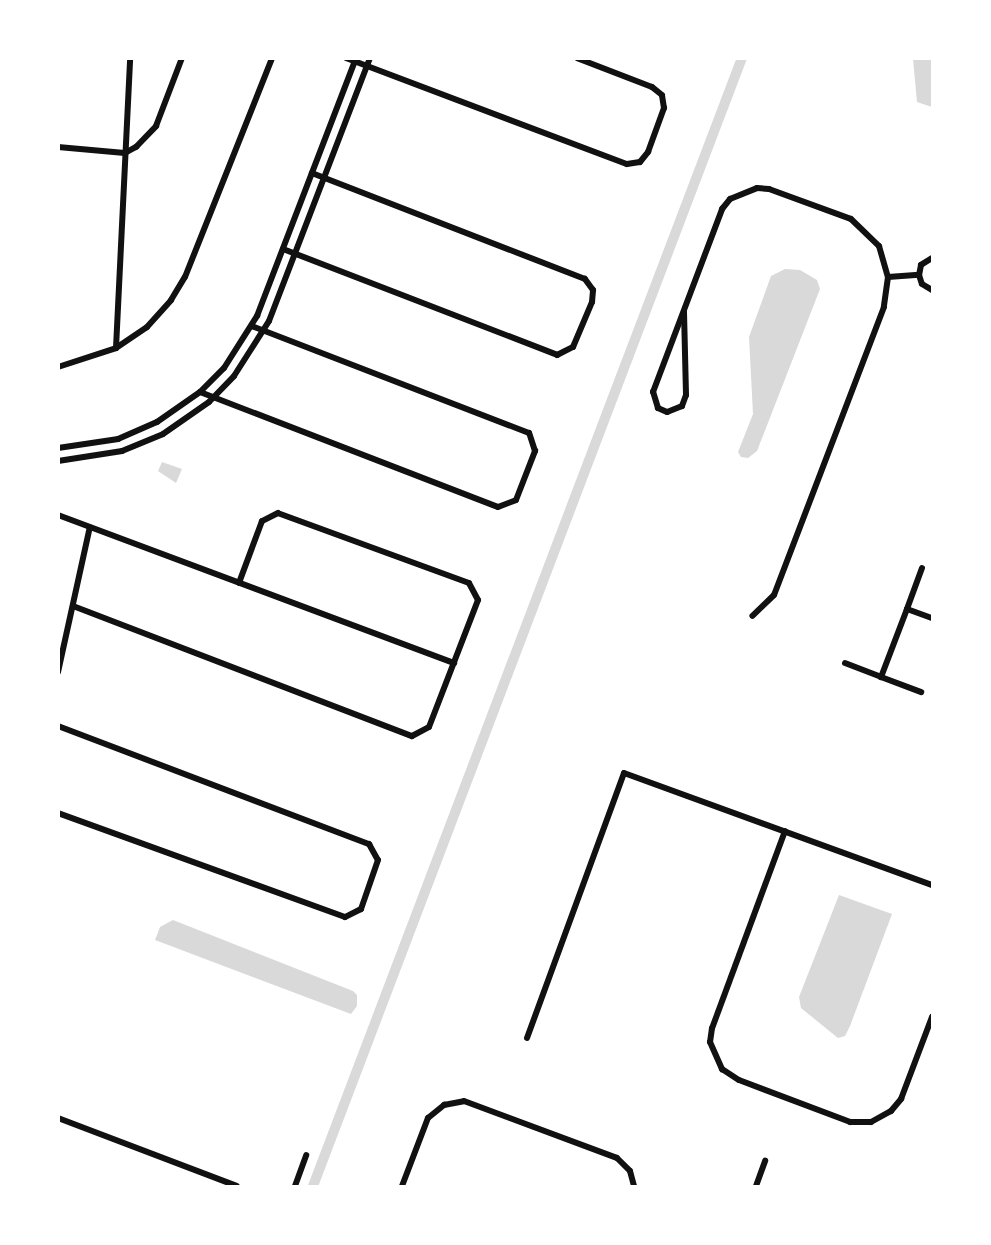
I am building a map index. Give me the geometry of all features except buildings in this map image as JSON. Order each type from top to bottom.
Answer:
[{"type":"street","points":[[116,348],[130,58]]},
{"type":"street","points":[[58,147],[125,153],[156,126],[182,58]]},
{"type":"street","points":[[58,367],[116,348],[152,322],[182,282],[272,58]]},
{"type":"street","points":[[346,58],[627,164],[640,162],[648,152],[664,108],[662,95],[652,87],[577,58]]},
{"type":"street","points":[[58,461],[96,457],[128,448],[163,434],[214,397],[234,376],[264,331],[370,58]]},
{"type":"street","points":[[58,448],[93,445],[124,436],[157,422],[200,392],[224,368],[252,326],[355,60]]},
{"type":"street","points":[[283,249],[550,354],[563,354],[573,347],[592,303],[592,290],[585,279],[312,173]]},
{"type":"street","points":[[684,312],[686,395],[682,406],[667,412],[653,400],[653,392],[723,209],[730,199],[757,188],[769,189],[851,219],[879,246],[888,277],[884,307],[774,595],[752,616]]},
{"type":"street","points":[[933,258],[921,265],[919,275],[922,284],[933,290]]},
{"type":"street","points":[[888,277],[919,275]]},
{"type":"street","points":[[200,392],[498,507],[511,504],[519,495],[535,451],[533,438],[523,430],[252,326]]},
{"type":"street","points":[[124,436],[128,448]]},
{"type":"street","points":[[73,606],[406,735],[418,735],[429,727],[476,606],[477,594],[469,583],[285,514],[272,514],[262,521],[239,583]]},
{"type":"street","points":[[58,515],[454,663]]},
{"type":"street","points":[[58,672],[90,527]]},
{"type":"street","points":[[881,677],[922,568]]},
{"type":"street","points":[[907,609],[933,618]]},
{"type":"street","points":[[845,663],[921,692]]},
{"type":"street","points":[[58,726],[369,844],[377,854],[377,866],[361,909],[351,916],[338,916],[58,813]]},
{"type":"street","points":[[526,1038],[624,773],[933,885]]},
{"type":"street","points":[[785,831],[712,1028],[710,1042],[722,1069],[739,1080],[850,1122],[871,1122],[891,1111],[901,1099],[933,1017]]},
{"type":"street","points":[[402,1186],[428,1118],[444,1105],[464,1101],[617,1158],[630,1172],[634,1186]]},
{"type":"street","points":[[58,1118],[237,1186]]},
{"type":"street","points":[[295,1186],[306,1155]]},
{"type":"street","points":[[756,1186],[765,1161]]},
{"type":"shaded area","points":[[913,59],[932,59],[932,107],[917,102]]},
{"type":"shaded area","points":[[785,269],[800,270],[817,280],[820,289],[757,451],[748,458],[741,457],[738,452],[753,414],[749,337],[771,276]]},
{"type":"shaded area","points":[[162,462],[182,469],[176,483],[158,471]]},
{"type":"shaded area","points":[[839,895],[892,914],[850,1026],[845,1036],[838,1038],[801,1008],[799,997]]},
{"type":"shaded area","points":[[173,920],[353,991],[357,995],[357,1006],[351,1014],[155,940],[160,927]]},
{"type":"waterway","points":[[313,1186],[742,58]]}]
